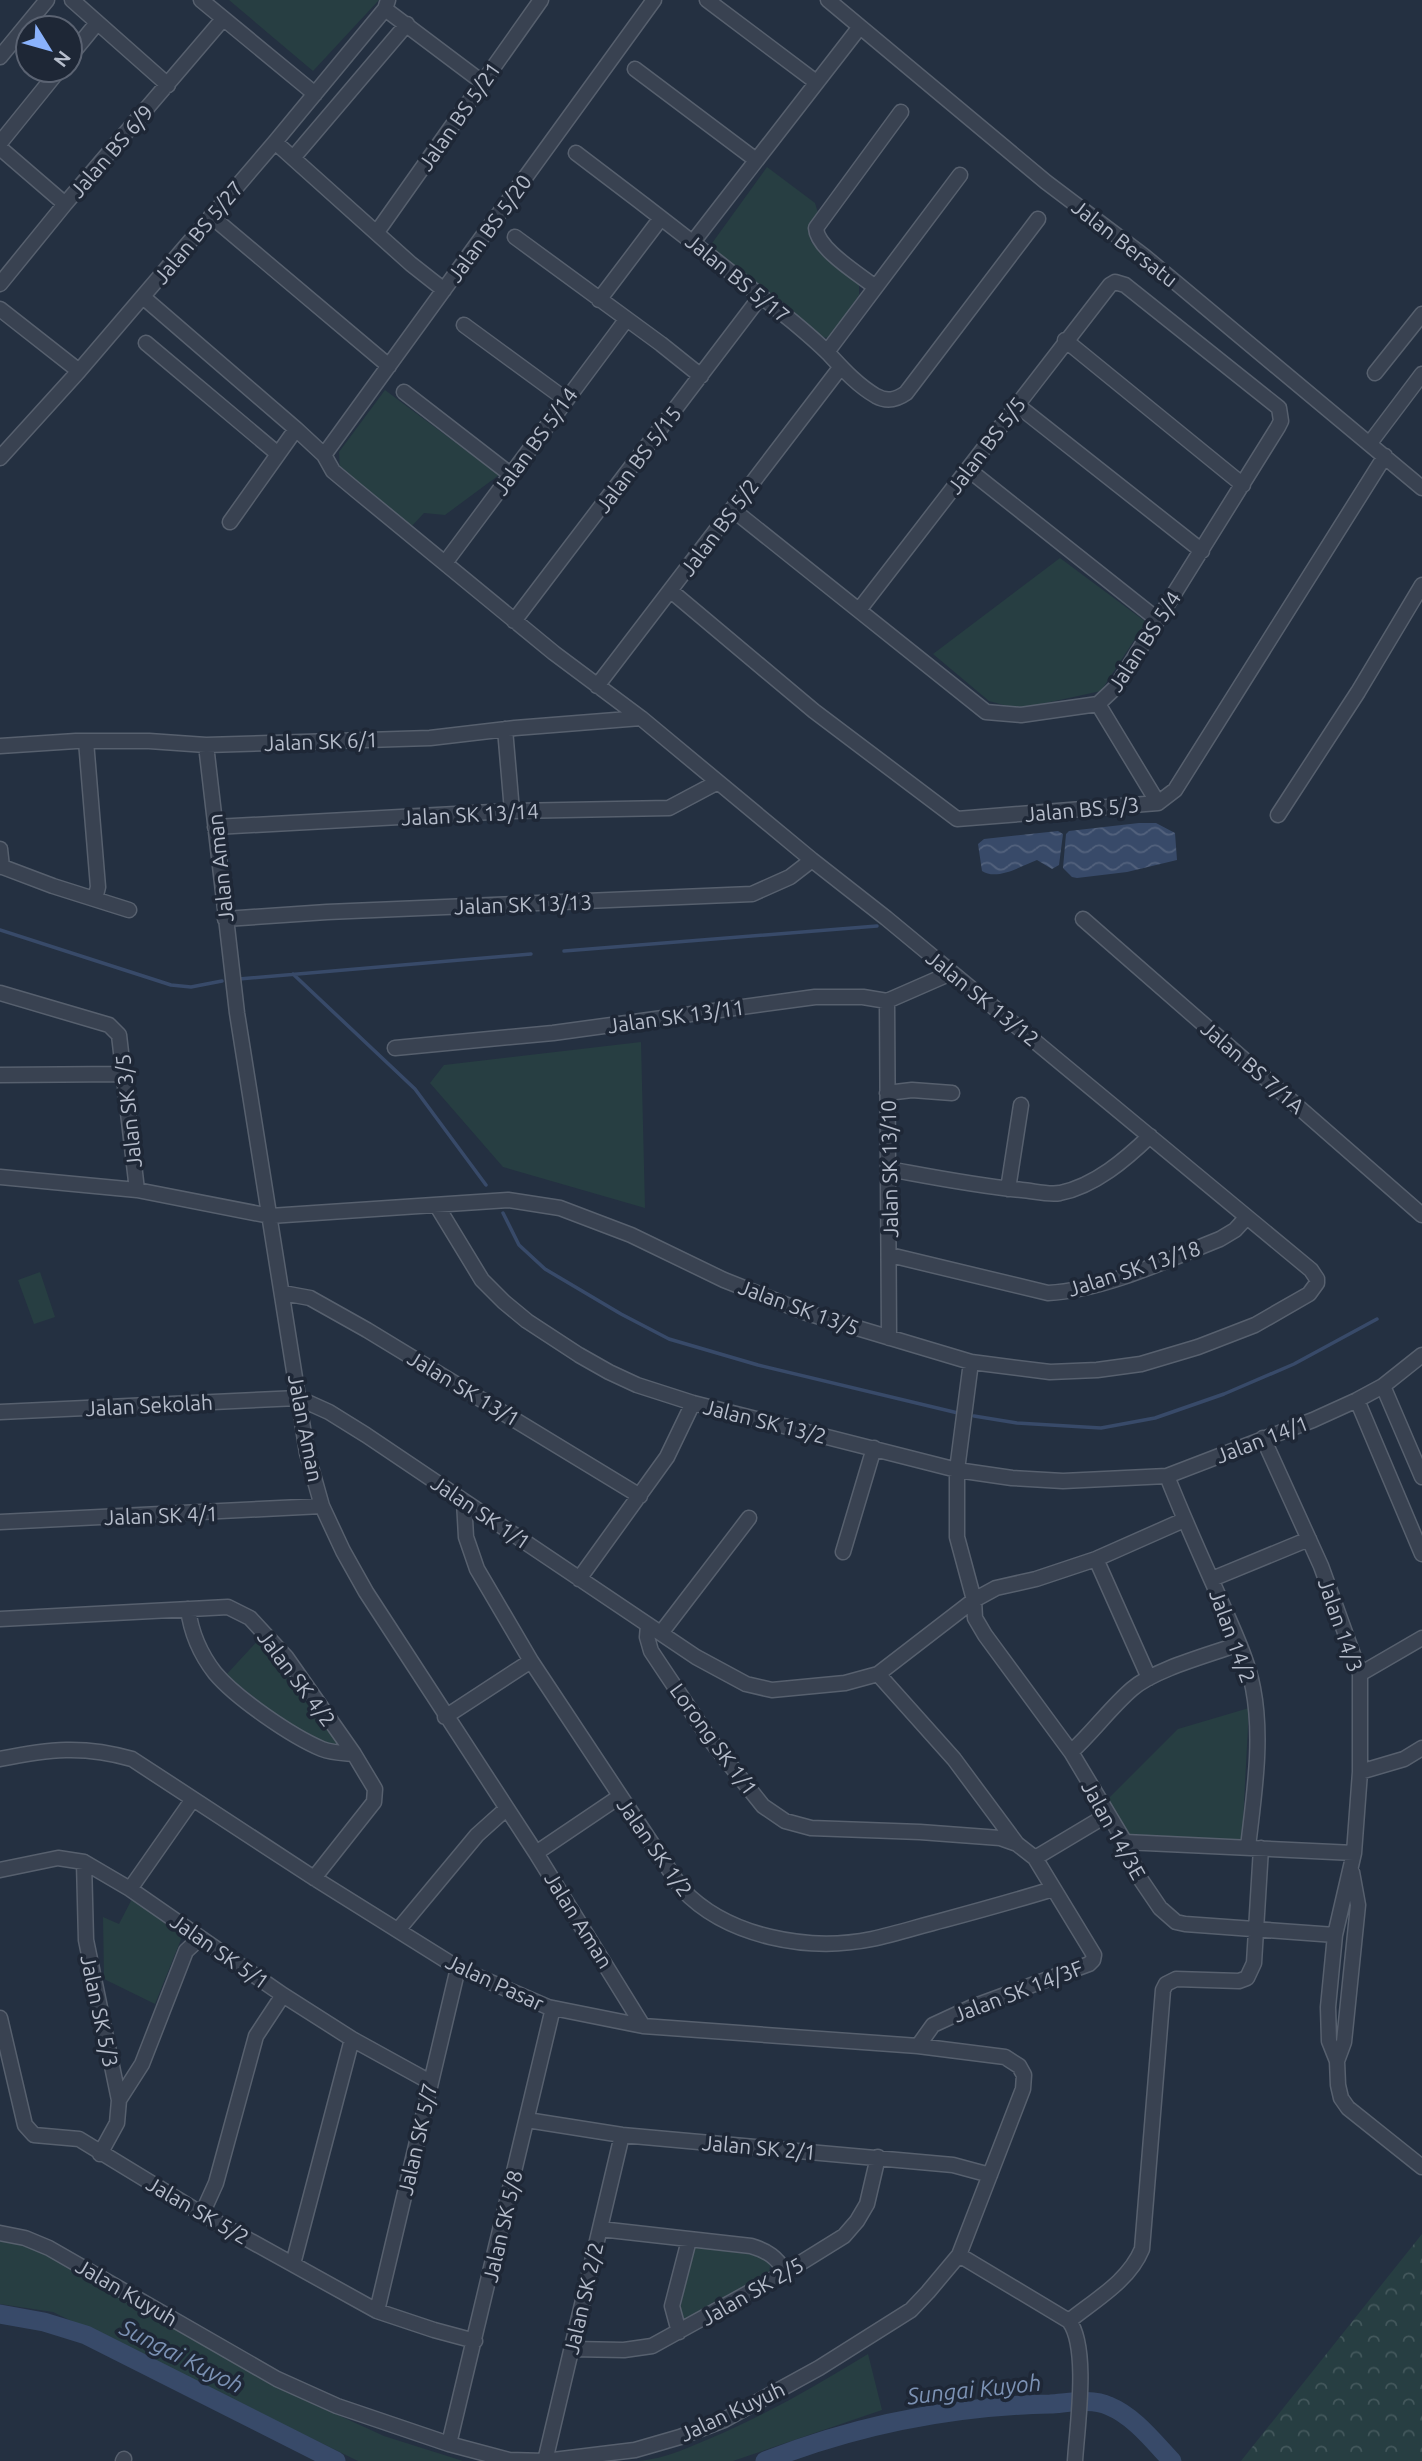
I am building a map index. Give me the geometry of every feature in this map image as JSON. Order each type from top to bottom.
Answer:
[{"type":"street","points":[[0,57],[47,0]]},
{"type":"street","points":[[72,0],[168,85]]},
{"type":"street","points":[[201,0],[315,94]]},
{"type":"street","name":"Jalan BS 5/20","points":[[324,455],[654,0]]},
{"type":"street","points":[[707,0],[816,82]]},
{"type":"street","name":"Jalan Bersatu","points":[[828,0],[859,29],[1046,182],[1144,256],[1422,488]]},
{"type":"street","name":"Jalan BS 5/21","points":[[377,232],[534,3]]},
{"type":"street","points":[[386,4],[407,24],[482,82]]},
{"type":"street","name":"Jalan BS 5/27","points":[[0,458],[79,371],[275,142],[386,4]]},
{"type":"street","name":"Jalan BS 6/9","points":[[2,279],[223,19]]},
{"type":"street","points":[[84,39],[97,23]]},
{"type":"street","points":[[293,158],[407,24]]},
{"type":"street","points":[[693,242],[859,29]]},
{"type":"street","points":[[635,69],[756,160]]},
{"type":"street","points":[[48,84],[0,146],[65,204]]},
{"type":"street","points":[[875,287],[825,247],[817,236],[816,228],[901,112]]},
{"type":"street","points":[[275,142],[444,290]]},
{"type":"street","name":"Jalan BS 5/17","points":[[576,153],[761,296],[827,352],[840,368],[877,397],[888,400],[897,399],[912,385],[1038,219]]},
{"type":"street","points":[[827,352],[960,175]]},
{"type":"street","points":[[211,216],[389,366]]},
{"type":"street","points":[[599,300],[661,218]]},
{"type":"street","points":[[515,237],[701,376]]},
{"type":"street","name":"Jalan BS 5/5","points":[[859,610],[1065,340],[1105,289],[1115,282],[1125,285],[1202,344],[1275,403],[1281,414]]},
{"type":"street","name":"Jalan BS 5/15","points":[[514,621],[761,296]]},
{"type":"street","name":"Jalan SK 13/12","points":[[143,297],[296,429],[324,455],[333,471],[514,621],[641,718],[1150,1136],[1311,1270],[1317,1283]]},
{"type":"street","points":[[0,309],[79,371]]},
{"type":"street","points":[[1375,373],[1422,314]]},
{"type":"street","name":"Jalan BS 5/14","points":[[445,563],[626,320]]},
{"type":"street","points":[[464,325],[565,399]]},
{"type":"street","points":[[1065,340],[1243,485]]},
{"type":"street","points":[[146,343],[278,454]]},
{"type":"street","name":"Jalan BS 5/2","points":[[597,686],[840,368]]},
{"type":"street","points":[[1370,443],[1422,374]]},
{"type":"street","points":[[404,391],[510,474]]},
{"type":"street","points":[[1017,405],[1202,551]]},
{"type":"street","name":"Jalan BS 5/4","points":[[732,509],[986,712],[1021,715],[1098,704],[1116,687],[1202,551],[1278,427],[1281,414]]},
{"type":"street","points":[[230,522],[296,429]]},
{"type":"street","name":"Jalan BS 5/3","points":[[670,592],[814,711],[957,819],[1158,803],[1175,790],[1187,772],[1385,456]]},
{"type":"street","points":[[968,470],[1158,620]]},
{"type":"street","points":[[1278,815],[1358,692],[1422,585]]},
{"type":"street","points":[[1098,704],[1158,803]]},
{"type":"street","name":"Jalan SK 6/1","points":[[0,746],[86,741],[206,745],[430,738],[641,718]]},
{"type":"street","points":[[505,729],[512,811]]},
{"type":"street","points":[[86,741],[98,887],[94,898]]},
{"type":"street","name":"Jalan Aman","points":[[206,745],[237,1013],[307,1453],[322,1506],[366,1592],[536,1853],[643,2026]]},
{"type":"street","name":"Jalan SK 13/14","points":[[215,828],[512,811],[669,808],[718,782]]},
{"type":"street","points":[[0,849],[1,866],[129,909]]},
{"type":"street","name":"Jalan SK 13/13","points":[[225,919],[327,912],[752,894],[790,877],[812,860]]},
{"type":"street","name":"Jalan BS 7/1A","points":[[1083,919],[1422,1215]]},
{"type":"street","points":[[887,1001],[951,973]]},
{"type":"street","name":"Jalan SK 3/5","points":[[0,993],[113,1027],[119,1035],[136,1190]]},
{"type":"street","name":"Jalan SK 13/11","points":[[395,1048],[553,1032],[815,997],[863,997],[887,1001]]},
{"type":"street","name":"Jalan SK 13/10","points":[[887,1001],[890,1338]]},
{"type":"street","points":[[0,1075],[123,1074]]},
{"type":"street","points":[[887,1093],[912,1090],[952,1093]]},
{"type":"street","points":[[1007,1189],[1021,1105]]},
{"type":"street","points":[[889,1169],[1007,1189],[1063,1192],[1119,1166],[1150,1136]]},
{"type":"street","name":"Jalan SK 13/5","points":[[0,1177],[136,1190],[270,1216],[508,1200],[560,1208],[631,1235],[724,1280],[807,1312],[971,1362],[1050,1372],[1097,1370],[1141,1364],[1198,1347],[1255,1325],[1309,1294],[1317,1283]]},
{"type":"street","name":"Jalan SK 13/2","points":[[436,1206],[482,1280],[527,1321],[579,1355],[637,1385],[693,1403],[957,1470],[1012,1478],[1063,1481],[1167,1476]]},
{"type":"street","name":"Jalan SK 13/18","points":[[890,1255],[1048,1293],[1065,1292],[1092,1286],[1220,1239],[1235,1230],[1246,1218]]},
{"type":"street","name":"Jalan SK 13/1","points":[[283,1293],[310,1298],[368,1330],[640,1496]]},
{"type":"street","name":"Jalan 14/1","points":[[1167,1476],[1313,1420],[1357,1400],[1382,1386],[1422,1355]]},
{"type":"street","name":"Jalan 14/3E","points":[[971,1362],[957,1470],[957,1537],[974,1600],[975,1618],[985,1635],[1070,1752],[1125,1842],[1139,1877],[1160,1908],[1176,1922],[1335,1935]]},
{"type":"street","points":[[1382,1386],[1422,1477]]},
{"type":"street","name":"Jalan Sekolah","points":[[0,1412],[298,1398]]},
{"type":"street","name":"Jalan SK 1/1","points":[[298,1398],[329,1412],[648,1625],[726,1674],[757,1688],[810,1688],[845,1683],[878,1674],[974,1600],[996,1588],[1036,1579],[1096,1559],[1184,1520]]},
{"type":"street","points":[[1357,1400],[1422,1554]]},
{"type":"street","points":[[579,1579],[667,1457],[693,1403]]},
{"type":"street","name":"Jalan 14/3","points":[[1263,1438],[1332,1594],[1360,1674],[1360,1772],[1352,1860],[1335,1935],[1328,2007],[1329,2041],[1337,2061],[1338,2085],[1341,2098],[1348,2108],[1422,2167]]},
{"type":"street","points":[[843,1552],[874,1448]]},
{"type":"street","name":"Jalan 14/2","points":[[1069,2321],[1126,2275],[1136,2263],[1142,2249],[1158,2039],[1166,1984],[1176,1979],[1240,1981],[1248,1978],[1254,1963],[1257,1724],[1253,1686],[1239,1644],[1167,1476]]},
{"type":"street","name":"Jalan SK 1/2","points":[[464,1501],[466,1537],[477,1569],[531,1661],[619,1797],[682,1889],[694,1902],[718,1917],[767,1935],[832,1944],[870,1939],[1053,1889]]},
{"type":"street","name":"Jalan SK 4/1","points":[[0,1522],[322,1506]]},
{"type":"street","points":[[661,1633],[749,1518]]},
{"type":"street","points":[[1212,1579],[1309,1539]]},
{"type":"street","points":[[1096,1559],[1149,1678]]},
{"type":"street","name":"Jalan SK 4/2","points":[[0,1619],[228,1607],[250,1618],[286,1657],[354,1754],[375,1789],[374,1802],[314,1878]]},
{"type":"street","points":[[188,1609],[190,1625],[200,1647],[215,1672],[233,1691],[252,1707],[322,1749],[354,1754]]},
{"type":"street","name":"Lorong SK 1/1","points":[[648,1625],[647,1637],[651,1651],[711,1741],[763,1806],[785,1821],[811,1828],[1000,1838],[1017,1844]]},
{"type":"street","points":[[1360,1674],[1422,1638]]},
{"type":"street","points":[[1070,1752],[1094,1731],[1133,1689],[1149,1678],[1239,1644]]},
{"type":"street","points":[[445,1717],[531,1661]]},
{"type":"street","points":[[878,1674],[954,1759],[1017,1844],[1035,1857],[1107,1815]]},
{"type":"street","points":[[1360,1772],[1404,1759],[1422,1748]]},
{"type":"street","name":"Jalan Pasar","points":[[0,1759],[43,1750],[80,1749],[106,1751],[132,1759],[458,1968],[553,2008],[643,2026],[918,2046],[1005,2057]]},
{"type":"street","points":[[536,1853],[619,1797]]},
{"type":"street","points":[[130,1889],[193,1799]]},
{"type":"street","points":[[398,1930],[477,1835],[506,1809]]},
{"type":"street","points":[[1125,1842],[1255,1847],[1352,1860]]},
{"type":"street","name":"Jalan SK 14/3F","points":[[918,2046],[933,2025],[972,2007],[1091,1963],[1094,1955],[1035,1857]]},
{"type":"street","name":"Jalan SK 5/1","points":[[0,1870],[58,1858],[84,1863],[130,1889],[282,1995],[352,2039],[430,2082]]},
{"type":"street","name":"Jalan 14/3","points":[[1337,2061],[1344,2042],[1358,1905],[1352,1860]]},
{"type":"street","name":"Jalan SK 5/3","points":[[84,1863],[86,1940],[119,2100],[117,2123],[100,2154]]},
{"type":"street","points":[[1342,1902],[1352,1973]]},
{"type":"street","points":[[119,2100],[142,2064],[186,1951],[200,1938]]},
{"type":"street","name":"Jalan SK 5/7","points":[[377,2311],[458,1968]]},
{"type":"street","points":[[202,2214],[216,2183],[256,2036],[282,1995]]},
{"type":"street","name":"Jalan SK 5/8","points":[[449,2444],[553,2008]]},
{"type":"street","name":"Jalan SK 5/2","points":[[0,2018],[25,2125],[34,2135],[73,2137],[202,2214],[377,2311],[475,2340]]},
{"type":"street","points":[[293,2264],[352,2039]]},
{"type":"street","name":"Jalan Kuyuh","points":[[0,2233],[25,2238],[49,2248],[277,2379],[308,2394],[449,2444],[509,2460],[545,2461],[635,2450],[680,2438],[724,2420],[819,2368],[911,2309],[959,2255],[1023,2089],[1024,2075],[1019,2066],[1005,2057]]},
{"type":"street","name":"Jalan SK 2/1","points":[[527,2120],[622,2135],[953,2165],[990,2175]]},
{"type":"street","name":"Jalan SK 2/2","points":[[545,2461],[622,2135]]},
{"type":"street","name":"Jalan SK 2/5","points":[[572,2349],[624,2350],[652,2346],[786,2272],[844,2236],[867,2204],[878,2157]]},
{"type":"street","points":[[600,2229],[751,2246],[767,2251],[778,2259],[786,2272]]},
{"type":"street","points":[[679,2332],[672,2306],[689,2239]]},
{"type":"street","points":[[959,2255],[1069,2321],[1073,2327],[1080,2357],[1075,2461]]},
{"type":"green space","points":[[229,0],[379,0],[313,71]]},
{"type":"green space","points":[[767,167],[815,203],[818,213],[809,227],[811,242],[859,283],[859,295],[829,338],[820,337],[710,246]]},
{"type":"green space","points":[[385,390],[499,475],[445,515],[424,513],[410,528],[340,473],[339,452]]},
{"type":"green space","points":[[1060,558],[1146,622],[1101,691],[1018,709],[989,701],[933,654]]},
{"type":"green space","points":[[641,1042],[645,1208],[503,1167],[430,1083],[444,1065]]},
{"type":"green space","points":[[40,1272],[55,1317],[34,1324],[18,1280]]},
{"type":"green space","points":[[261,1637],[285,1664],[339,1743],[339,1749],[328,1746],[298,1729],[226,1675]]},
{"type":"green space","points":[[1249,1708],[1242,1841],[1124,1834],[1107,1800],[1178,1729]]},
{"type":"green space","points":[[133,1897],[182,1937],[155,2004],[104,1979],[103,1917],[119,1924]]},
{"type":"green space","points":[[1422,2234],[1422,2461],[1241,2461]]},
{"type":"green space","points":[[0,2241],[36,2246],[185,2327],[199,2343],[213,2345],[316,2405],[384,2436],[463,2461],[358,2461],[53,2312],[0,2304]]},
{"type":"green space","points":[[693,2247],[763,2254],[771,2260],[768,2279],[683,2324],[680,2310]]},
{"type":"green space","points":[[868,2354],[882,2410],[733,2461],[639,2461],[676,2452],[752,2420]]},
{"type":"water","points":[[1156,823],[1175,833],[1177,860],[1127,872],[1077,878],[1063,868],[1066,834],[1069,831]]},
{"type":"water","points":[[1058,831],[1063,834],[1059,865],[1052,869],[1037,860],[1002,873],[988,874],[982,871],[978,844],[984,839]]},
{"type":"waterway","points":[[564,951],[877,926]]},
{"type":"waterway","points":[[0,930],[171,985],[191,987],[222,981]]},
{"type":"waterway","points":[[239,979],[531,954]]},
{"type":"waterway","points":[[293,974],[415,1089],[486,1185]]},
{"type":"waterway","points":[[503,1213],[519,1245],[545,1269],[669,1339],[758,1365],[958,1413]]},
{"type":"waterway","points":[[974,1416],[1017,1423],[1101,1428],[1155,1418],[1224,1394],[1294,1364],[1377,1319]]},
{"type":"waterway","name":"Sungai Kuyoh","points":[[0,2314],[44,2322],[86,2335],[336,2461]]},
{"type":"waterway","name":"Sungai Kuyoh","points":[[765,2461],[835,2437],[941,2413],[1088,2402],[1109,2406],[1127,2416],[1172,2461]]}]
